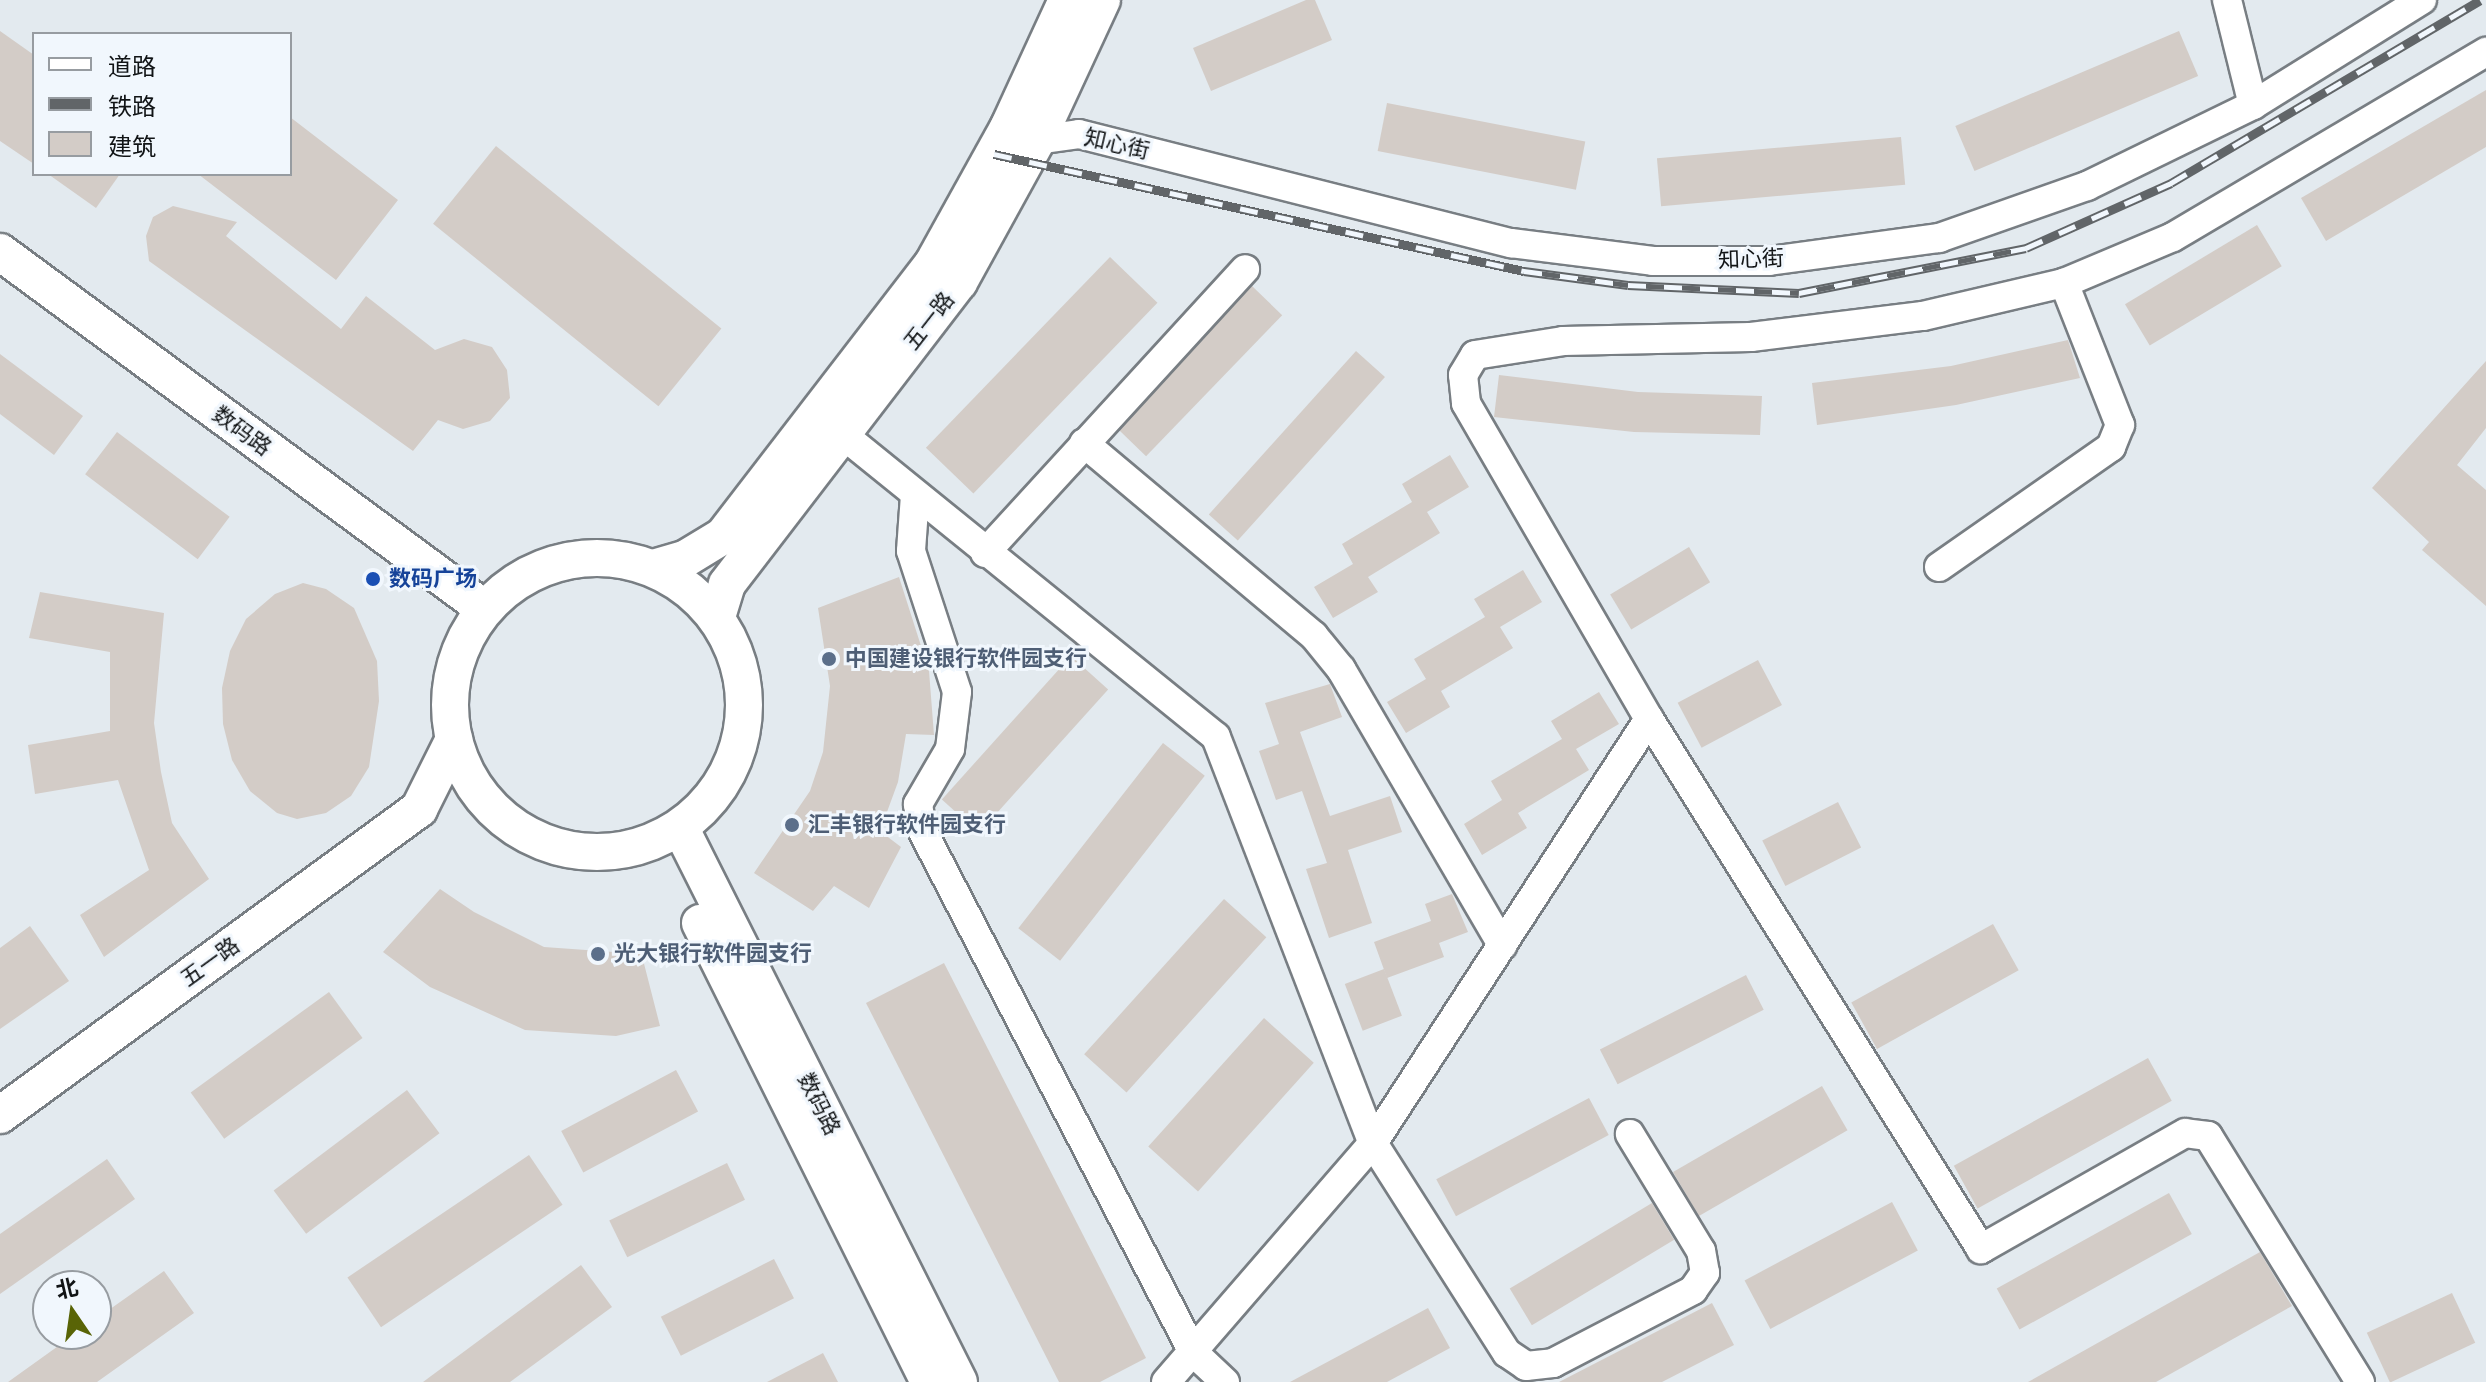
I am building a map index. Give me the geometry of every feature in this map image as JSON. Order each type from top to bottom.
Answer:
[{"type":"main road","name":"五一路","points":[[653,568],[685,559],[723,536],[932,265],[1009,126],[1067,0]]},
{"type":"main road","name":"五一路","points":[[717,617],[727,584],[959,282],[1037,140],[1102,0]]},
{"type":"main road","name":"数码路","points":[[0,252],[485,609]]},
{"type":"main road","points":[[419,809],[472,800],[537,840],[579,852],[622,851],[669,833],[705,807],[733,764],[746,714],[740,663],[717,617],[688,588],[653,568],[608,558],[562,561],[520,579],[485,609],[464,640],[452,676],[454,739],[472,785],[494,811]]},
{"type":"main road","points":[[419,809],[454,739]]},
{"type":"main road","name":"五一路","points":[[0,1115],[419,809]]},
{"type":"main road","name":"数码路","points":[[669,833],[929,1382]]},
{"type":"main road","name":"数码路","points":[[669,833],[959,1382]]},
{"type":"street","points":[[2227,0],[2253,105]]},
{"type":"street","name":"知心街","points":[[1037,140],[1079,134],[1511,243],[1653,261],[1769,261],[1939,238],[2087,186],[2253,105],[2422,0]]},
{"type":"street","points":[[2360,1382],[2208,1136],[2185,1133],[1981,1249],[1649,719],[1466,403],[1463,375],[1475,355],[1563,341],[1751,337],[1923,316],[2064,283],[2173,237],[2486,52]]},
{"type":"street","points":[[985,553],[1245,269]]},
{"type":"street","points":[[1939,567],[2111,447],[2120,425],[2064,283]]},
{"type":"street","points":[[842,434],[985,553],[1216,737],[1373,1143],[1507,1353],[1526,1366],[1553,1363],[1693,1290],[1705,1273],[1701,1251],[1630,1134]]},
{"type":"street","points":[[1084,443],[1314,636],[1341,669],[1502,945]]},
{"type":"street","points":[[915,495],[911,551],[957,692],[950,749],[918,804],[922,830],[1193,1352],[1225,1382]]},
{"type":"street","points":[[1166,1382],[1373,1143],[1649,719]]},
{"type":"building","points":[[1306,0],[1315,0],[1332,40],[1211,91],[1193,48]]},
{"type":"building","points":[[0,31],[32,54],[32,163],[0,141]]},
{"type":"building","points":[[2179,31],[2198,76],[1974,171],[1955,126]]},
{"type":"building","points":[[2486,90],[2486,147],[2326,241],[2301,198]]},
{"type":"building","points":[[1387,103],[1585,142],[1576,190],[1378,151]]},
{"type":"building","points":[[292,119],[398,200],[336,280],[201,176],[292,176]]},
{"type":"building","points":[[1901,137],[1905,185],[1661,206],[1657,158]]},
{"type":"building","points":[[496,146],[721,329],[658,406],[433,224]]},
{"type":"building","points":[[51,176],[119,176],[96,208]]},
{"type":"building","points":[[173,206],[237,222],[226,236],[341,329],[366,296],[435,350],[464,339],[492,347],[507,370],[510,398],[490,421],[463,429],[438,420],[413,451],[149,261],[146,236],[153,217]]},
{"type":"building","points":[[2257,225],[2282,266],[2150,345],[2125,304]]},
{"type":"building","points":[[1110,257],[1157,303],[973,493],[926,448]]},
{"type":"building","points":[[1252,286],[1282,315],[1146,456],[1116,427]]},
{"type":"building","points":[[2068,340],[2080,378],[1956,405],[1817,425],[1812,383],[1951,366]]},
{"type":"building","points":[[1356,351],[1385,377],[1238,541],[1209,514]]},
{"type":"building","points":[[0,354],[83,416],[54,455],[0,414]]},
{"type":"building","points":[[2486,361],[2486,428],[2457,465],[2486,490],[2486,606],[2422,550],[2429,542],[2372,488]]},
{"type":"building","points":[[1499,375],[1638,392],[1762,396],[1760,435],[1634,432],[1494,417]]},
{"type":"building","points":[[117,432],[230,517],[198,559],[85,474]]},
{"type":"building","points":[[1450,455],[1469,487],[1427,512],[1440,533],[1368,577],[1378,592],[1333,618],[1314,587],[1353,564],[1342,544],[1412,502],[1402,484]]},
{"type":"building","points":[[1689,547],[1710,582],[1631,630],[1610,594]]},
{"type":"building","points":[[1523,570],[1542,602],[1500,627],[1513,648],[1441,691],[1450,707],[1406,733],[1387,702],[1426,679],[1414,659],[1485,617],[1474,599]]},
{"type":"building","points":[[899,577],[929,671],[934,735],[906,734],[898,782],[880,831],[901,847],[869,908],[834,886],[813,911],[754,873],[810,791],[823,752],[830,686],[818,608]]},
{"type":"building","points":[[303,583],[326,589],[354,608],[377,661],[379,701],[369,767],[351,796],[326,813],[297,819],[277,813],[250,791],[232,760],[223,724],[222,688],[230,651],[246,619],[275,594]]},
{"type":"building","points":[[40,592],[164,613],[154,723],[161,772],[172,823],[209,879],[104,957],[80,915],[149,870],[118,780],[35,794],[28,745],[110,731],[110,652],[29,638]]},
{"type":"building","points":[[1071,656],[1108,689],[979,833],[942,799]]},
{"type":"building","points":[[1758,660],[1782,705],[1702,748],[1678,703]]},
{"type":"building","points":[[1330,684],[1342,717],[1300,732],[1330,816],[1390,796],[1402,832],[1348,850],[1372,923],[1329,938],[1306,869],[1327,863],[1302,791],[1276,800],[1259,751],[1279,744],[1265,703]]},
{"type":"building","points":[[1599,692],[1619,724],[1576,749],[1589,770],[1518,813],[1527,828],[1482,855],[1464,824],[1502,800],[1491,781],[1562,739],[1551,721]]},
{"type":"building","points":[[1163,743],[1205,776],[1060,961],[1018,928]]},
{"type":"building","points":[[1838,802],[1861,847],[1785,886],[1762,841]]},
{"type":"building","points":[[440,889],[474,912],[544,947],[614,952],[640,948],[660,1026],[616,1036],[525,1030],[430,987],[383,952]]},
{"type":"building","points":[[1452,894],[1468,932],[1439,943],[1444,957],[1387,978],[1374,942],[1431,921],[1425,904]]},
{"type":"building","points":[[1224,899],[1266,937],[1127,1092],[1084,1054]]},
{"type":"building","points":[[1993,924],[2019,970],[1877,1049],[1851,1003]]},
{"type":"building","points":[[30,926],[69,981],[0,1029],[0,948]]},
{"type":"building","points":[[944,963],[1146,1358],[1100,1382],[1059,1382],[866,1003]]},
{"type":"building","points":[[1384,969],[1402,1016],[1363,1031],[1345,984]]},
{"type":"building","points":[[1746,975],[1764,1010],[1618,1084],[1600,1049]]},
{"type":"building","points":[[329,992],[363,1038],[224,1139],[191,1093]]},
{"type":"building","points":[[1264,1018],[1314,1063],[1198,1191],[1148,1147]]},
{"type":"building","points":[[2148,1058],[2172,1101],[1978,1208],[1954,1166]]},
{"type":"building","points":[[676,1070],[698,1111],[583,1173],[561,1131]]},
{"type":"building","points":[[1822,1086],[1848,1130],[1699,1216],[1673,1172]]},
{"type":"building","points":[[407,1090],[439,1133],[306,1234],[274,1191]]},
{"type":"building","points":[[1589,1098],[1609,1135],[1456,1216],[1436,1179]]},
{"type":"building","points":[[529,1155],[563,1205],[381,1327],[347,1277]]},
{"type":"building","points":[[107,1159],[135,1199],[0,1294],[0,1234]]},
{"type":"building","points":[[727,1163],[745,1200],[627,1257],[609,1220]]},
{"type":"building","points":[[2169,1193],[2192,1234],[2019,1330],[1997,1289]]},
{"type":"building","points":[[1892,1202],[1918,1251],[1770,1329],[1745,1280]]},
{"type":"building","points":[[1652,1203],[1674,1240],[1532,1325],[1510,1288]]},
{"type":"building","points":[[2260,1252],[2292,1306],[2156,1382],[2028,1382]]},
{"type":"building","points":[[774,1259],[794,1298],[681,1356],[661,1317]]},
{"type":"building","points":[[581,1265],[612,1307],[510,1382],[423,1382]]},
{"type":"building","points":[[164,1271],[194,1313],[97,1382],[8,1382],[53,1350],[112,1350],[112,1308]]},
{"type":"building","points":[[2452,1293],[2475,1343],[2390,1382],[2367,1333]]},
{"type":"building","points":[[1712,1303],[1734,1345],[1662,1382],[1559,1382]]},
{"type":"building","points":[[1428,1308],[1450,1348],[1387,1382],[1290,1382]]},
{"type":"building","points":[[823,1353],[838,1382],[767,1382]]},
{"type":"railway","points":[[994,154],[1524,271],[1628,285],[1799,293],[2026,248],[2171,183],[2480,0]]},
{"type":"place","name":"数码广场","points":[[373,579]]},
{"type":"place","name":"中国建设银行软件园支行","points":[[829,659]]},
{"type":"place","name":"汇丰银行软件园支行","points":[[792,825]]},
{"type":"place","name":"光大银行软件园支行","points":[[598,954]]}]
